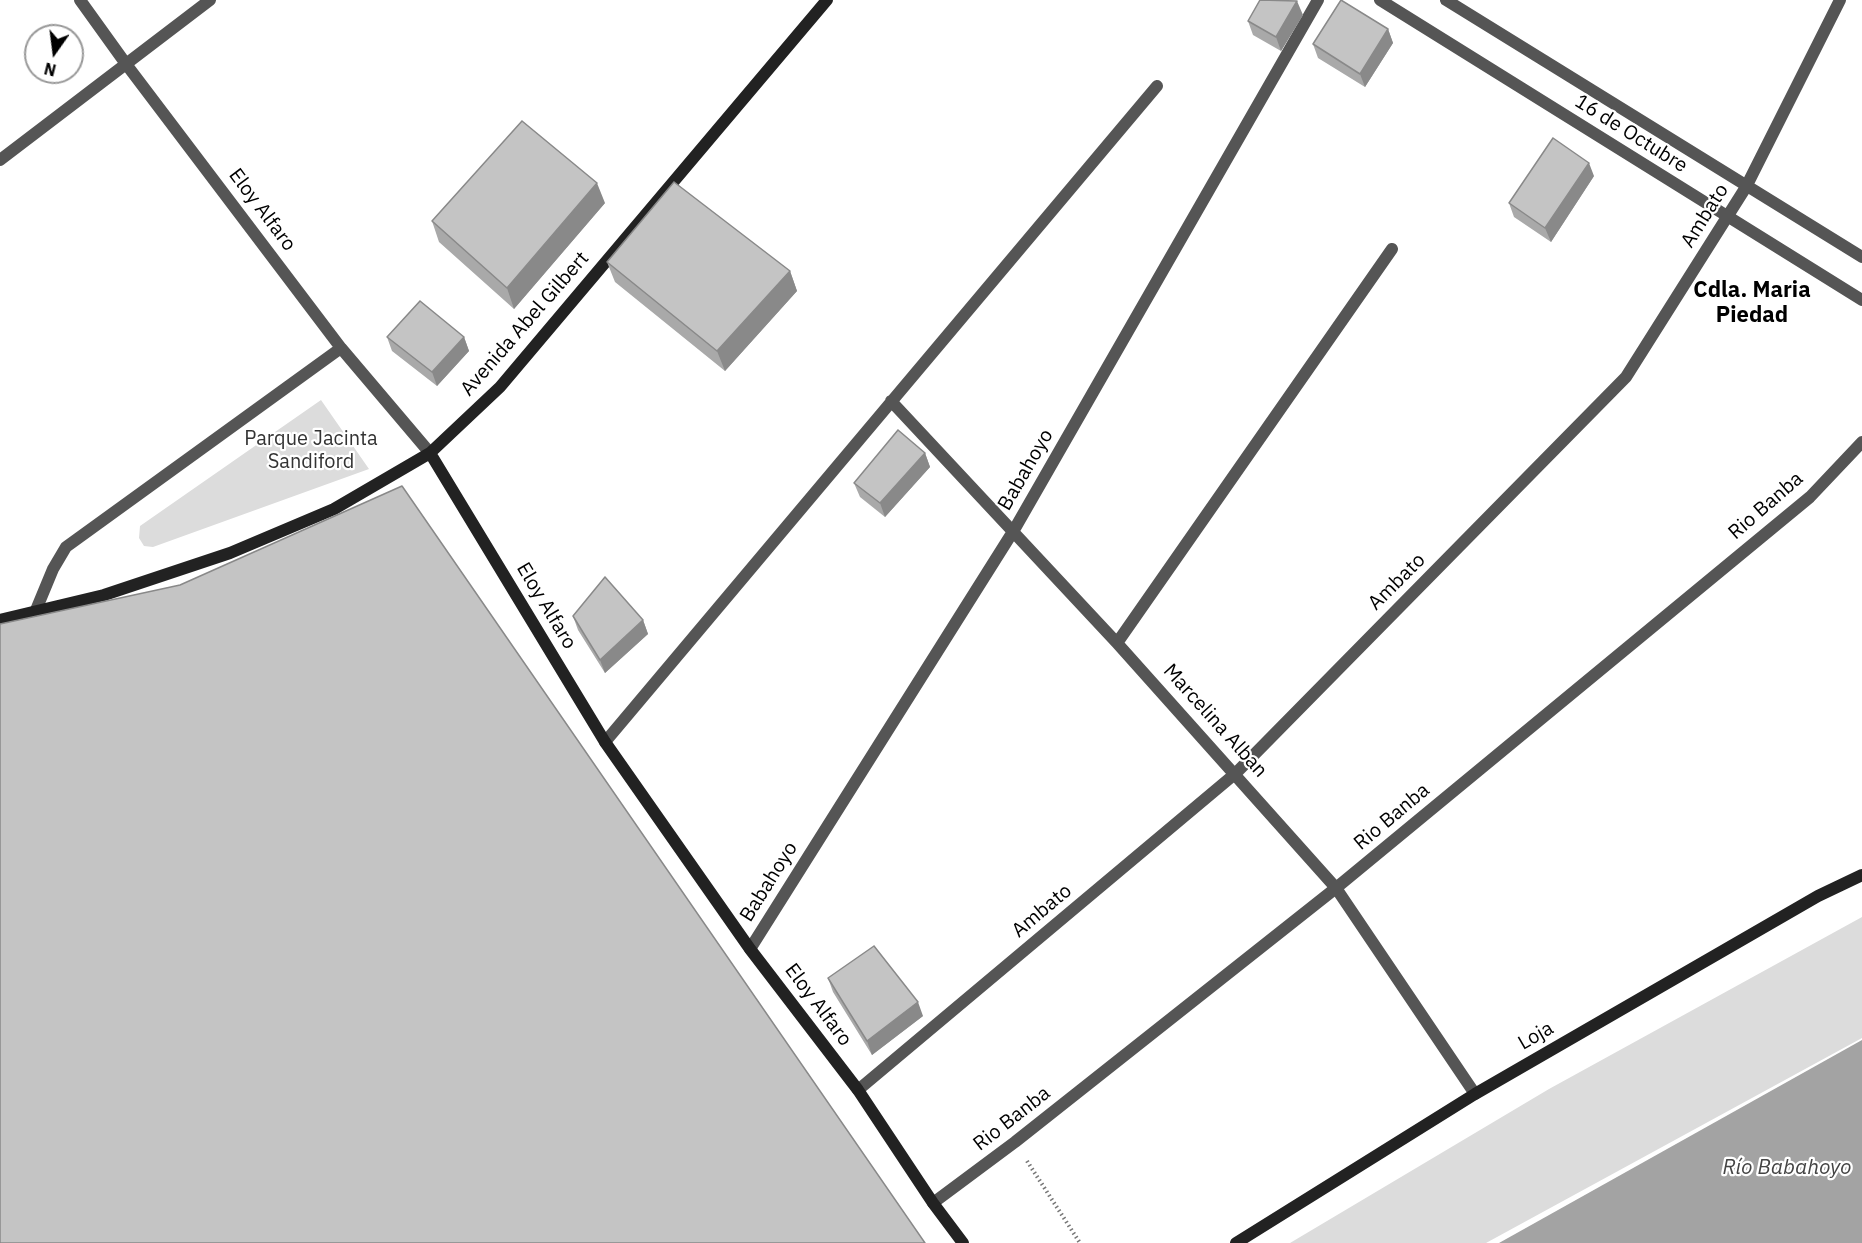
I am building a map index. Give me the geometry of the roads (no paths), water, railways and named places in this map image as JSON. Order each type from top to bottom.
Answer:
[{"type":"street","name":"Eloy Alfaro","points":[[80,0],[341,348],[430,453],[606,742],[750,949],[858,1090],[933,1203],[963,1243]]},
{"type":"street","points":[[0,160],[210,0]]},
{"type":"street","name":"Avenida Abel Gilbert","points":[[0,620],[104,595],[230,553],[334,509],[430,453],[500,387],[828,0]]},
{"type":"street","name":"Babahoyo","points":[[750,949],[1014,530],[1318,0]]},
{"type":"street","name":"16 de Octubre","points":[[1380,0],[1862,300]]},
{"type":"street","name":"16 de Octubre","points":[[1446,0],[1862,257]]},
{"type":"street","name":"Ambato","points":[[858,1090],[1236,773],[1626,377],[1746,187],[1840,0]]},
{"type":"street","points":[[606,742],[1157,86]]},
{"type":"street","points":[[1117,642],[1392,249]]},
{"type":"street","points":[[36,610],[53,569],[66,547],[341,348]]},
{"type":"street","name":"Marcelina Alban","points":[[891,401],[1117,642],[1336,888],[1475,1094]]},
{"type":"street","name":"Rio Banba","points":[[933,1203],[1015,1142],[1336,888],[1810,497],[1862,442]]},
{"type":"street","name":"Loja","points":[[1236,1243],[1475,1094],[1818,896],[1862,875]]},
{"type":"water","name":"Río Babahoyo","points":[[1862,1040],[1862,1243],[1499,1243]]},
{"type":"district","name":"Cdla. Maria Piedad","points":[[1752,304]]},
{"type":"park label","name":"Parque Jacinta Sandiford","points":[[311,450]]}]
